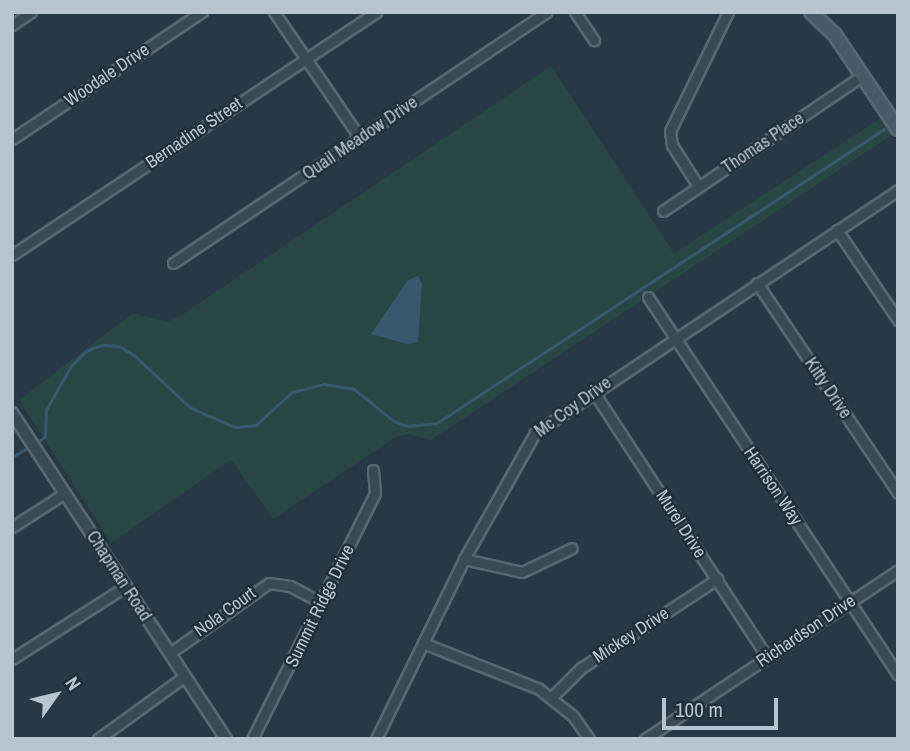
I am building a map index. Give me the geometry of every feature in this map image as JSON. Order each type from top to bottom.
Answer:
[{"type":"main road","points":[[811,12],[835,36],[898,129]]},
{"type":"street","points":[[12,25],[32,12]]},
{"type":"street","name":"Woodale Drive","points":[[12,139],[202,12]]},
{"type":"street","points":[[274,12],[359,138]]},
{"type":"street","name":"Bernadine Street","points":[[12,255],[376,12]]},
{"type":"street","name":"Quail Meadow Drive","points":[[173,263],[547,12]]},
{"type":"street","points":[[575,12],[594,40]]},
{"type":"street","points":[[698,186],[671,145],[670,131],[728,12]]},
{"type":"street","name":"Thomas Place","points":[[663,211],[863,75]]},
{"type":"street","name":"Mc Coy Drive","points":[[376,739],[464,559],[529,440],[593,391],[898,190]]},
{"type":"street","points":[[837,230],[898,320]]},
{"type":"street","name":"Kitty Drive","points":[[757,283],[898,493]]},
{"type":"street","name":"Harrison Way","points":[[648,297],[898,675]]},
{"type":"street","name":"Murel Drive","points":[[593,391],[767,657]]},
{"type":"street","name":"Chapman Road","points":[[12,412],[226,739]]},
{"type":"street","name":"Summit Ridge Drive","points":[[252,739],[375,493],[373,470]]},
{"type":"street","points":[[12,527],[65,493]]},
{"type":"street","points":[[464,559],[522,572],[572,548]]},
{"type":"street","name":"Richardson Drive","points":[[645,739],[898,570]]},
{"type":"street","name":"Mickey Drive","points":[[551,698],[580,668],[717,579]]},
{"type":"street","name":"Nola Court","points":[[170,653],[269,583],[290,586],[322,603]]},
{"type":"street","points":[[12,659],[126,586]]},
{"type":"street","points":[[422,643],[525,681],[551,698],[589,739]]},
{"type":"street","points":[[97,739],[185,676]]},
{"type":"green space","points":[[551,66],[674,253],[881,118],[892,135],[431,440],[409,434],[396,437],[273,519],[231,460],[111,543],[19,400],[133,313],[167,322],[180,316]]},
{"type":"water","points":[[418,276],[422,283],[418,342],[407,344],[371,334],[408,280]]},
{"type":"waterway","points":[[36,443],[45,437],[46,410],[71,366],[86,351],[102,345],[119,346],[134,355],[191,408],[235,427],[256,425],[292,392],[324,384],[354,389],[394,421],[408,426],[437,423],[884,129]]},
{"type":"waterway","points":[[12,457],[30,446]]}]
